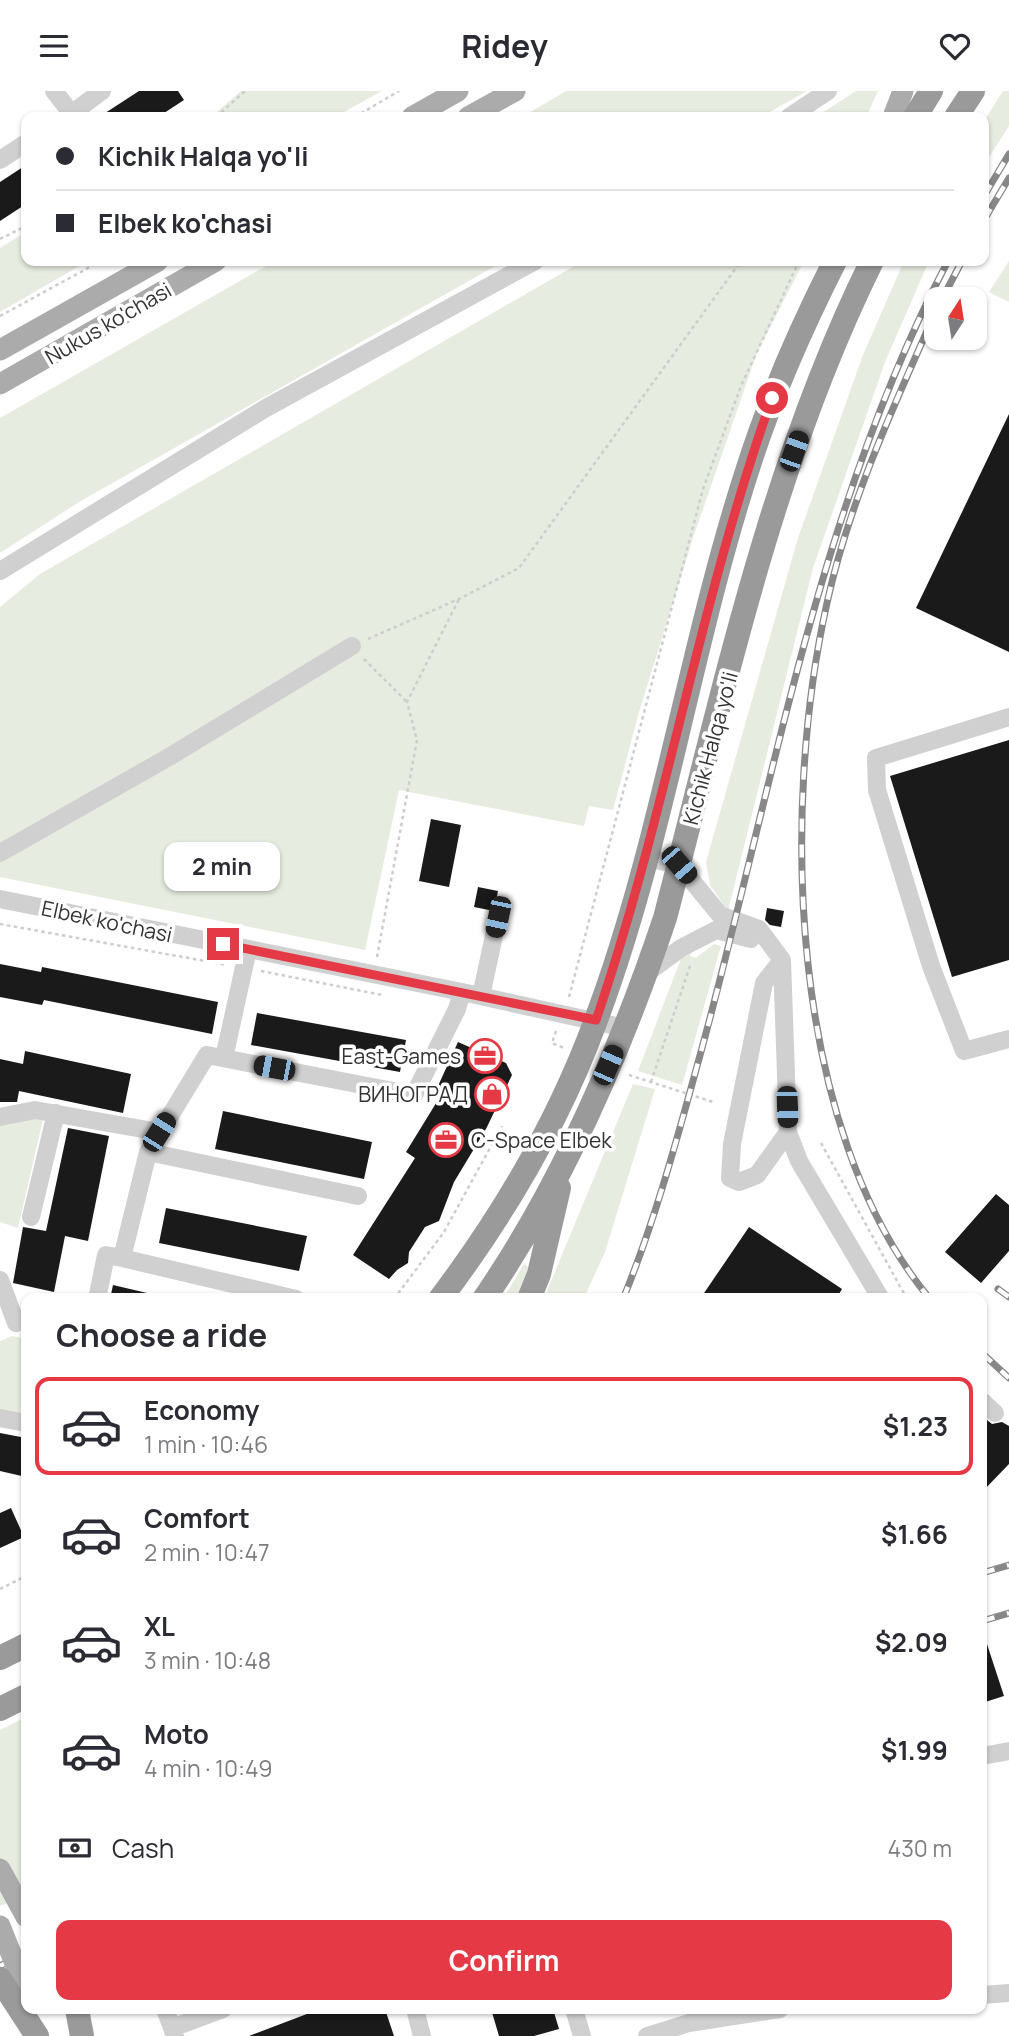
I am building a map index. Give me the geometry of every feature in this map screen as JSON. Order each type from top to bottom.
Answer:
[{"type":"highway","points":[[918,112],[931,91]]},
{"type":"highway","points":[[959,112],[973,91]]},
{"type":"highway","name":"Kichik Halqa yo'li","points":[[444,1293],[477,1248],[541,1145],[596,1020],[646,858],[747,470],[784,368],[833,266]]},
{"type":"highway","name":"Kichik Halqa yo'li","points":[[488,1293],[519,1245],[567,1153],[625,1028],[647,973],[679,865],[757,565],[786,473],[830,358],[870,266]]},
{"type":"highway","points":[[531,1293],[539,1274],[567,1153]]},
{"type":"highway","points":[[0,1658],[21,1648]]},
{"type":"highway","points":[[0,1709],[21,1698]]},
{"type":"highway","points":[[0,1979],[21,2011]]},
{"type":"highway","points":[[23,2014],[37,2036]]},
{"type":"highway","points":[[77,2014],[81,2036]]},
{"type":"main road","points":[[421,112],[458,91]]},
{"type":"main road","points":[[477,112],[515,91]]},
{"type":"main road","points":[[895,112],[903,91]]},
{"type":"main road","name":"Nukus ko'chasi","points":[[0,350],[149,266]]},
{"type":"main road","name":"Nukus ko'chasi","points":[[0,384],[207,266]]},
{"type":"main road","points":[[0,1869],[21,1908]]},
{"type":"main road","points":[[0,1926],[21,1978]]},
{"type":"main road","points":[[36,2014],[45,2036]]},
{"type":"main road","points":[[70,2014],[81,2036]]},
{"type":"street","points":[[54,91],[67,112]]},
{"type":"street","points":[[74,112],[103,91]]},
{"type":"street","points":[[796,112],[828,91]]},
{"type":"street","points":[[0,160],[21,146]]},
{"type":"street","points":[[0,571],[266,408],[526,266]]},
{"type":"street","points":[[0,853],[169,757],[352,646]]},
{"type":"street","points":[[1009,717],[876,758],[877,790],[930,966],[964,1051],[1009,1039]]},
{"type":"street","points":[[646,858],[679,865],[720,915],[759,929],[782,960],[788,1132],[799,1161],[877,1293]]},
{"type":"street","name":"Elbek ko'chasi","points":[[0,899],[481,996],[559,1020],[596,1020],[625,1028]]},
{"type":"street","points":[[481,996],[498,917]]},
{"type":"street","points":[[647,973],[681,948],[716,930],[756,940],[764,936]]},
{"type":"street","points":[[224,1058],[248,949]]},
{"type":"street","points":[[782,960],[764,983],[732,1144],[730,1178],[739,1182],[757,1175],[788,1132]]},
{"type":"street","points":[[122,1258],[148,1152],[207,1055],[414,1095],[457,1009],[462,992]]},
{"type":"street","points":[[0,1117],[9,1118],[35,1110],[159,1132]]},
{"type":"street","points":[[32,1217],[56,1113]]},
{"type":"street","points":[[148,1152],[358,1196]]},
{"type":"street","points":[[98,1293],[106,1255],[271,1293]]},
{"type":"street","points":[[0,1280],[16,1323]]},
{"type":"street","points":[[0,1418],[21,1422]]},
{"type":"street","points":[[987,1755],[1009,1751]]},
{"type":"street","points":[[987,1995],[1009,1993]]},
{"type":"street","points":[[168,2014],[174,2032],[212,2014]]},
{"type":"street","points":[[416,2014],[422,2036]]},
{"type":"street","points":[[575,2014],[582,2036]]},
{"type":"street","points":[[647,2036],[718,2014]]},
{"type":"path","points":[[222,112],[245,91]]},
{"type":"path","points":[[363,112],[399,91]]},
{"type":"path","points":[[0,239],[21,228]]},
{"type":"path","points":[[0,316],[92,266]]},
{"type":"path","points":[[374,974],[418,740],[407,702],[352,646],[459,599],[519,568],[737,266]]},
{"type":"path","points":[[568,1049],[552,1043],[571,992],[703,489],[741,386],[797,266]]},
{"type":"path","points":[[407,702],[459,599]]},
{"type":"path","points":[[651,1082],[694,954]]},
{"type":"path","points":[[629,1075],[713,1102]]},
{"type":"path","points":[[398,1293],[443,1232],[502,1126]]},
{"type":"path","points":[[821,1143],[904,1293]]},
{"type":"path","points":[[0,1589],[21,1578]]},
{"type":"shaded area","points":[[241,91],[382,91],[344,112],[217,112]]},
{"type":"shaded area","points":[[566,91],[807,91],[770,112],[530,112]]},
{"type":"shaded area","points":[[856,91],[878,91],[868,112],[824,112]]},
{"type":"shaded area","points":[[1003,91],[1009,91],[1009,126],[989,157],[989,113]]},
{"type":"shaded area","points":[[21,235],[21,266],[79,266],[0,312],[0,248]]},
{"type":"shaded area","points":[[1009,261],[1009,302],[989,292]]},
{"type":"shaded area","points":[[266,266],[495,266],[79,502],[0,553],[0,418]]},
{"type":"shaded area","points":[[574,266],[801,266],[757,353],[693,538],[639,712],[613,810],[589,806],[584,826],[399,790],[365,950],[0,877],[0,607],[40,574]]},
{"type":"shaded area","points":[[902,266],[927,266],[885,362],[813,568],[728,911],[710,885],[706,862],[798,538],[863,355]]},
{"type":"shaded area","points":[[714,944],[721,946],[682,1085],[638,1071],[682,956],[692,950],[690,956],[696,958]]},
{"type":"shaded area","points":[[633,1084],[655,1089],[605,1252],[586,1293],[546,1293]]},
{"type":"shaded area","points":[[0,1109],[43,1119],[18,1228],[0,1222]]},
{"type":"shaded area","points":[[524,1264],[531,1269],[521,1293],[507,1293]]},
{"type":"shaded area","points":[[12,1336],[21,1338],[21,1416],[0,1411],[0,1341]]},
{"type":"shaded area","points":[[21,1720],[21,1898],[0,1906],[0,1730]]},
{"type":"building","points":[[139,91],[178,91],[184,100],[166,112],[107,112]]},
{"type":"building","points":[[21,168],[21,207],[0,221],[0,182]]},
{"type":"building","points":[[1009,414],[1009,652],[916,608]]},
{"type":"building","points":[[1009,740],[1009,960],[952,977],[890,776]]},
{"type":"building","points":[[431,819],[461,825],[449,887],[419,881]]},
{"type":"building","points":[[478,887],[498,891],[495,906],[489,910],[474,907]]},
{"type":"building","points":[[767,908],[784,911],[781,927],[770,925],[765,920]]},
{"type":"building","points":[[0,964],[41,972],[42,967],[218,1002],[212,1034],[44,1000],[42,1005],[0,997]]},
{"type":"building","points":[[257,1013],[406,1040],[400,1072],[251,1045]]},
{"type":"building","points":[[458,1042],[506,1063],[512,1075],[486,1129],[454,1182],[439,1221],[425,1227],[409,1252],[408,1263],[389,1279],[353,1255],[415,1158],[406,1152],[438,1100],[433,1097]]},
{"type":"building","points":[[25,1051],[131,1074],[123,1113],[19,1091],[17,1102],[0,1102],[0,1059],[23,1064]]},
{"type":"building","points":[[223,1111],[372,1142],[364,1179],[215,1149]]},
{"type":"building","points":[[68,1128],[109,1136],[88,1241],[65,1236],[54,1292],[13,1283],[23,1227],[46,1231]]},
{"type":"building","points":[[996,1194],[1009,1205],[1009,1251],[981,1283],[945,1252]]},
{"type":"building","points":[[166,1208],[307,1236],[299,1271],[159,1243]]},
{"type":"building","points":[[749,1227],[842,1289],[840,1293],[704,1293]]},
{"type":"building","points":[[113,1285],[147,1293],[111,1293]]},
{"type":"building","points":[[987,1420],[992,1424],[1002,1422],[1009,1426],[1009,1464],[987,1487]]},
{"type":"building","points":[[0,1433],[21,1437],[21,1476],[0,1471]]},
{"type":"building","points":[[11,1508],[21,1530],[21,1538],[0,1548],[0,1513]]},
{"type":"building","points":[[987,1644],[1004,1696],[987,1701]]},
{"type":"building","points":[[307,2014],[387,2014],[394,2036],[249,2036]]},
{"type":"building","points":[[492,2014],[554,2014],[559,2029],[534,2036],[499,2036]]},
{"type":"railway","points":[[989,188],[1009,154]]},
{"type":"railway","points":[[989,212],[1009,178]]},
{"type":"railway","points":[[625,1293],[655,1210],[682,1119],[726,958],[802,652],[831,552],[864,452],[903,355],[946,266]]},
{"type":"railway","points":[[948,287],[959,266]]},
{"type":"railway","points":[[924,338],[860,491],[836,565],[827,603],[812,685],[804,775],[802,869],[808,964],[823,1058],[848,1147],[883,1228],[926,1293]]},
{"type":"railway","points":[[998,1289],[1009,1297]]},
{"type":"railway","points":[[987,1358],[1009,1378]]},
{"type":"railway","points":[[987,1572],[1009,1565]]},
{"type":"railway","points":[[987,1620],[1009,1613]]},
{"type":"railway","points":[[0,1966],[21,1955]]},
{"type":"railway","points":[[0,1994],[21,1983]]},
{"type":"place","name":"East-Games","points":[[485,1056]]},
{"type":"place","name":"ВИНОГРАД","points":[[492,1094]]},
{"type":"place","name":"C-Space Elbek","points":[[446,1140]]},
{"type":"route","points":[[223,944],[596,1020],[646,858],[729,531],[772,398]]}]
